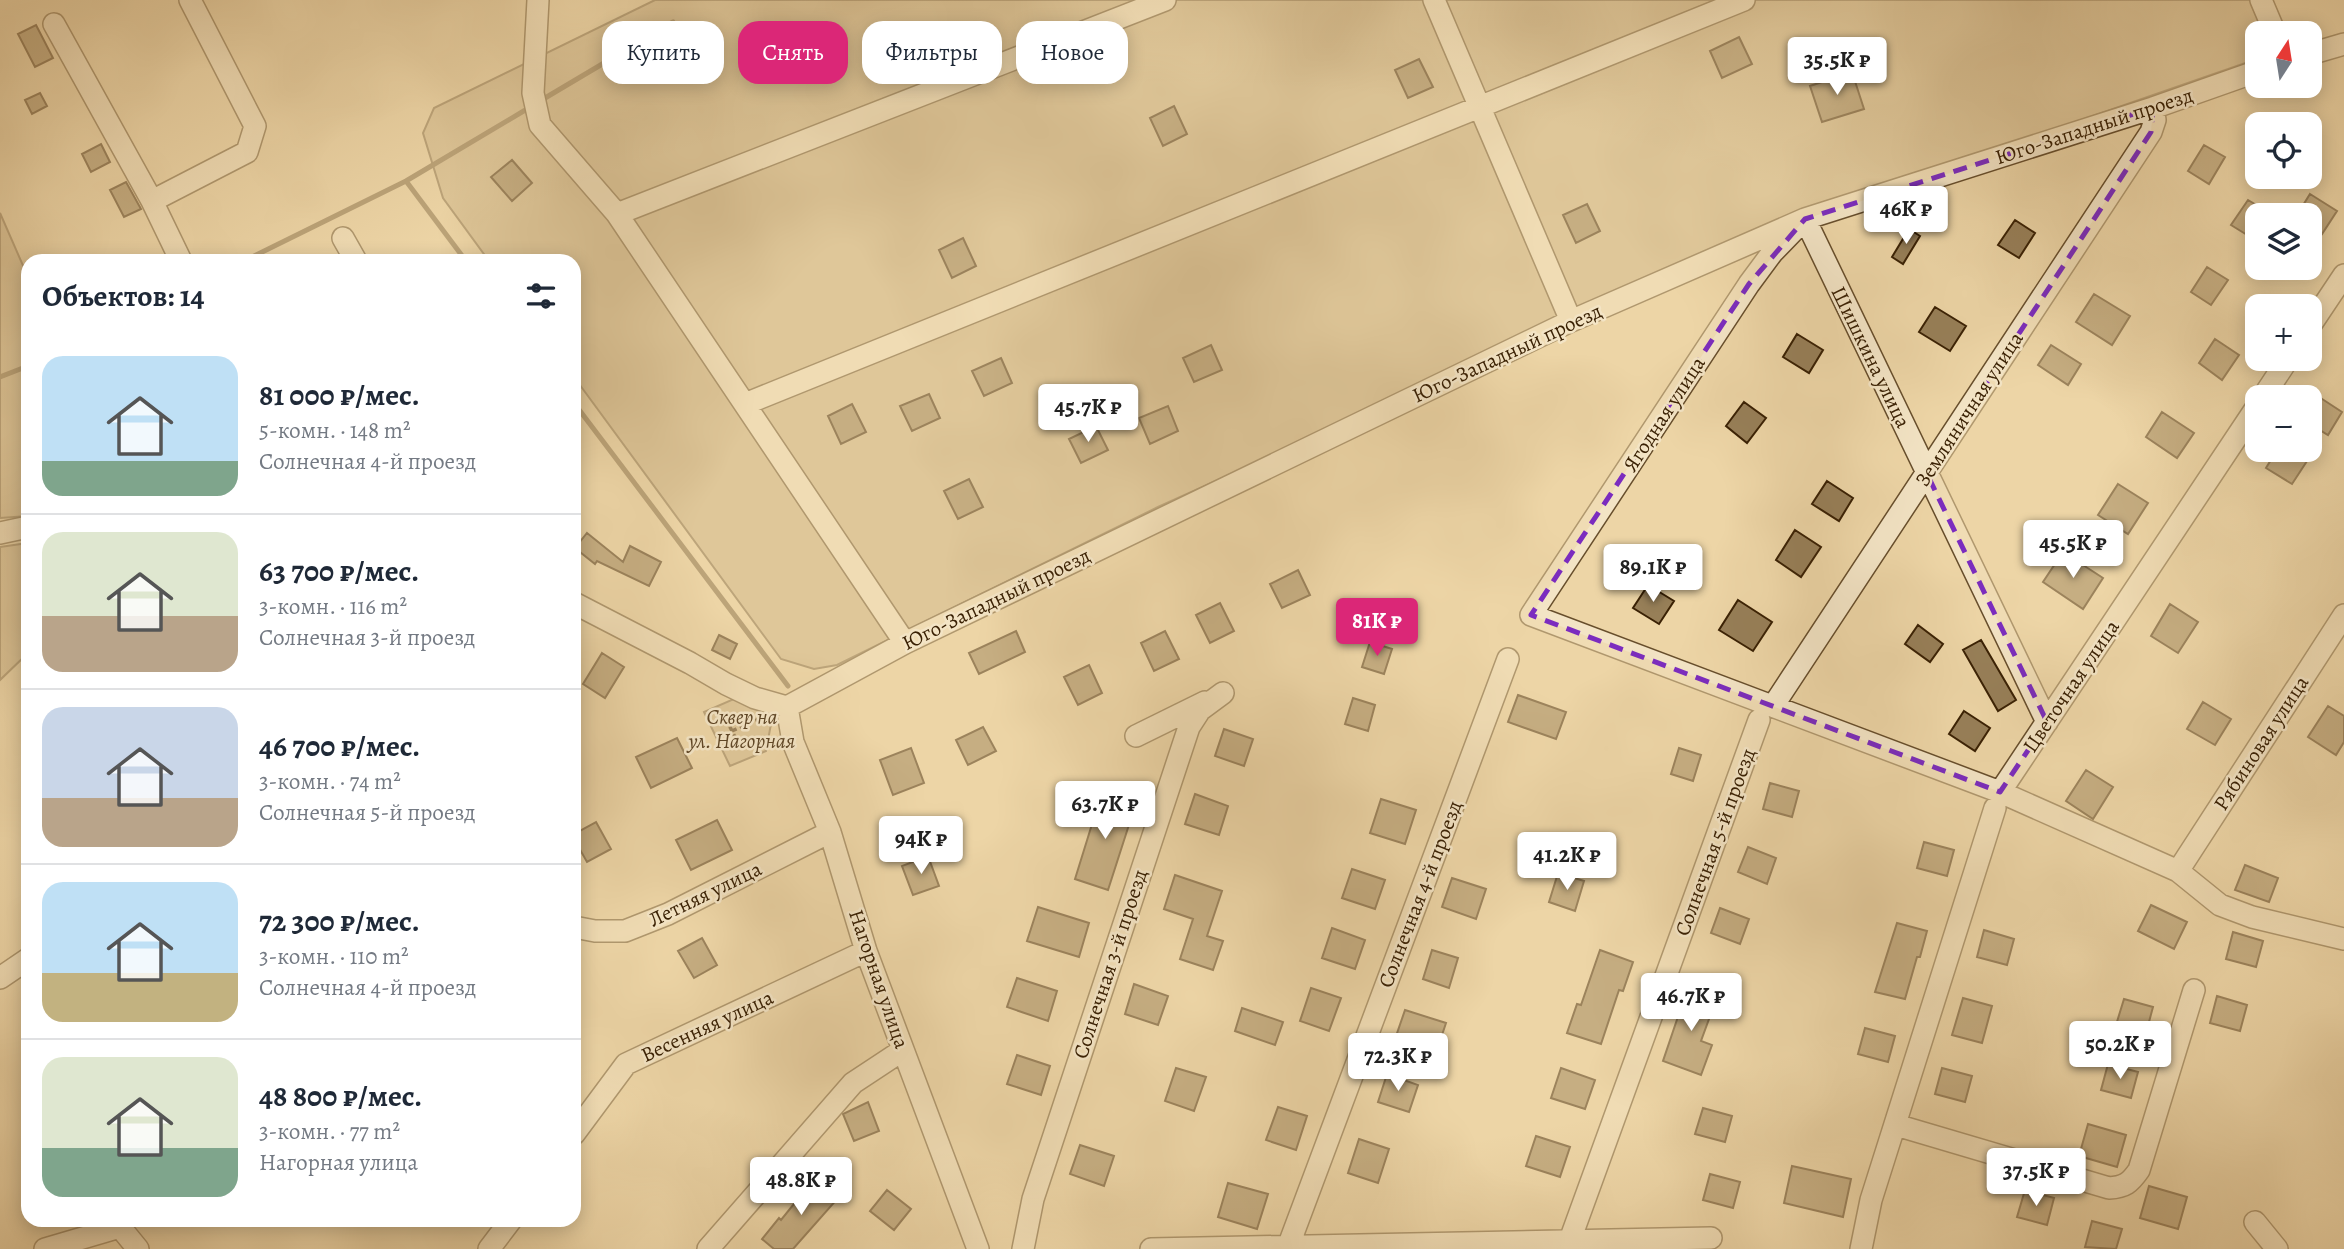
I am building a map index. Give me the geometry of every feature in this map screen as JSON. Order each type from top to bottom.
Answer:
[{"type":"street","points":[[152,201],[247,152],[255,126],[190,0]]},
{"type":"street","points":[[538,0],[533,93],[540,125],[617,214],[905,643]]},
{"type":"street","points":[[617,214],[1165,0]]},
{"type":"street","points":[[1434,0],[1571,321]]},
{"type":"street","points":[[744,404],[1744,0]]},
{"type":"street","points":[[2261,0],[2270,21]]},
{"type":"street","points":[[54,24],[152,201],[178,254]]},
{"type":"street","points":[[2322,50],[2344,44]]},
{"type":"street","name":"Юго-Западный проезд","points":[[787,707],[905,643],[1571,321],[1805,219],[2153,108],[2245,76]]},
{"type":"street","name":"Земляничная улица","points":[[1766,713],[1927,474],[2151,132],[2155,120],[2153,108]]},
{"type":"street","name":"Шишкина улица","points":[[1805,219],[2047,722]]},
{"type":"street","name":"Ягодная улица","points":[[1766,713],[1531,615],[1749,284],[1772,253],[1805,219]]},
{"type":"street","points":[[343,238],[352,254]]},
{"type":"street","points":[[2322,308],[2344,275]]},
{"type":"street","name":"Цветочная улица","points":[[1861,1249],[1871,1200],[1998,800],[2245,425]]},
{"type":"street","points":[[0,533],[21,528]]},
{"type":"street","points":[[581,607],[726,684],[755,698],[787,707]]},
{"type":"street","name":"Рябиновая улица","points":[[2178,870],[2344,615]]},
{"type":"street","name":"Солнечная 4-й проезд","points":[[1288,1247],[1508,659]]},
{"type":"street","name":"Солнечная 3-й проезд","points":[[1023,1249],[1033,1199],[1189,727],[1200,710],[1223,693],[1136,736]]},
{"type":"street","name":"Нагорная улица","points":[[787,707],[793,742],[830,832],[866,951],[978,1249]]},
{"type":"street","points":[[1766,713],[2178,870],[2220,905],[2252,917],[2344,939]]},
{"type":"street","name":"Солнечная 5-й проезд","points":[[1570,1240],[1766,713]]},
{"type":"street","name":"Летняя улица","points":[[581,928],[625,931],[668,914],[830,832]]},
{"type":"street","name":"Весенняя улица","points":[[581,1125],[626,1064],[866,951]]},
{"type":"street","points":[[0,978],[21,964]]},
{"type":"street","points":[[1896,1125],[2109,1188],[2120,1188],[2130,1183],[2139,1170],[2194,990]]},
{"type":"street","points":[[708,1249],[853,1083],[903,1049]]},
{"type":"street","points":[[2255,1222],[2277,1249]]},
{"type":"street","points":[[45,1249],[113,1227]]},
{"type":"street","points":[[127,1227],[138,1249]]},
{"type":"street","points":[[489,1249],[505,1227]]},
{"type":"street","points":[[1151,1249],[1710,1238]]},
{"type":"path","points":[[726,719],[737,741]]},
{"type":"highlighted area","points":[[2153,108],[2151,132],[1927,474],[2047,722],[2000,792],[1531,615],[1749,284],[1805,219]]},
{"type":"green space","points":[[655,0],[2267,0],[2276,21],[2245,21],[2245,63],[1802,217],[1158,507],[837,665],[814,669],[781,659],[581,387],[581,254],[484,254],[443,198],[423,133],[434,108],[602,26],[602,84],[724,84],[724,21],[612,21]]},
{"type":"green space","points":[[0,213],[21,261],[21,516],[0,518]]},
{"type":"green space","points":[[21,544],[21,660],[0,680],[0,547]]},
{"type":"green space","name":"Сквер на ул. Нагорная","points":[[736,698],[773,713],[766,751],[730,766],[704,712]]},
{"type":"building","points":[[36,25],[53,58],[35,67],[18,34]]},
{"type":"building","points":[[1739,37],[1752,64],[1722,78],[1710,51]]},
{"type":"building","points":[[1419,59],[1433,87],[1408,98],[1395,70]]},
{"type":"building","points":[[1852,72],[1864,109],[1822,122],[1810,86]]},
{"type":"building","points":[[40,93],[47,106],[32,114],[25,100]]},
{"type":"building","points":[[1174,106],[1187,134],[1163,146],[1150,118]]},
{"type":"building","points":[[101,144],[110,162],[91,172],[82,154]]},
{"type":"building","points":[[2204,145],[2225,157],[2209,184],[2188,171]]},
{"type":"building","points":[[512,160],[532,183],[512,201],[491,177]]},
{"type":"building","points":[[126,182],[141,209],[124,217],[110,190]]},
{"type":"building","points":[[2310,194],[2337,211],[2322,234],[2322,203],[2304,203]]},
{"type":"building","points":[[1587,204],[1600,231],[1576,243],[1563,215]]},
{"type":"building","points":[[2245,204],[2245,234],[2231,225]]},
{"type":"building","points":[[2015,220],[2035,233],[2019,258],[1998,245]]},
{"type":"building","points":[[1909,229],[1920,236],[1903,264],[1892,257]]},
{"type":"building","points":[[963,238],[976,266],[952,278],[939,250]]},
{"type":"building","points":[[2207,267],[2228,280],[2211,305],[2191,292]]},
{"type":"building","points":[[2094,294],[2130,316],[2112,345],[2076,322]]},
{"type":"building","points":[[1935,307],[1966,326],[1950,351],[1919,332]]},
{"type":"building","points":[[1797,334],[1823,350],[1809,373],[1783,357]]},
{"type":"building","points":[[2215,339],[2239,355],[2222,380],[2199,363]]},
{"type":"building","points":[[1211,345],[1222,370],[1194,382],[1183,358]]},
{"type":"building","points":[[2051,345],[2081,364],[2068,385],[2038,365]]},
{"type":"building","points":[[1001,358],[1012,383],[984,396],[972,371]]},
{"type":"building","points":[[929,394],[940,418],[912,431],[900,406]]},
{"type":"building","points":[[2322,399],[2342,412],[2328,435],[2322,431]]},
{"type":"building","points":[[1744,402],[1766,418],[1747,443],[1726,426]]},
{"type":"building","points":[[852,404],[866,432],[841,444],[828,416]]},
{"type":"building","points":[[1168,406],[1178,431],[1150,444],[1139,418]]},
{"type":"building","points":[[2162,412],[2194,433],[2177,458],[2146,437]]},
{"type":"building","points":[[1096,426],[1108,450],[1081,463],[1069,439]]},
{"type":"building","points":[[2270,462],[2306,462],[2292,484],[2266,468]]},
{"type":"building","points":[[969,479],[983,507],[958,519],[944,491]]},
{"type":"building","points":[[1827,481],[1853,498],[1839,521],[1812,504]]},
{"type":"building","points":[[2118,484],[2148,503],[2128,534],[2098,515]]},
{"type":"building","points":[[1795,530],[1821,547],[1801,577],[1776,560]]},
{"type":"building","points":[[587,533],[623,562],[630,546],[661,562],[649,586],[597,561],[595,564],[581,553],[581,540]]},
{"type":"building","points":[[2063,552],[2103,578],[2083,609],[2043,582]]},
{"type":"building","points":[[1298,570],[1310,595],[1282,608],[1270,584]]},
{"type":"building","points":[[1648,585],[1674,601],[1659,624],[1633,608]]},
{"type":"building","points":[[1738,600],[1772,622],[1753,651],[1719,630]]},
{"type":"building","points":[[1220,603],[1234,631],[1210,643],[1196,615]]},
{"type":"building","points":[[2170,604],[2198,622],[2178,653],[2151,636]]},
{"type":"building","points":[[1918,625],[1943,644],[1930,662],[1905,644]]},
{"type":"building","points":[[1016,631],[1025,652],[979,674],[969,653]]},
{"type":"building","points":[[1165,631],[1179,659],[1154,671],[1141,643]]},
{"type":"building","points":[[719,635],[737,644],[730,659],[712,650]]},
{"type":"building","points":[[1981,640],[2016,700],[1998,711],[1963,650]]},
{"type":"building","points":[[1370,642],[1392,649],[1384,674],[1362,667]]},
{"type":"building","points":[[602,653],[624,667],[605,698],[583,684]]},
{"type":"building","points":[[1089,665],[1102,693],[1078,705],[1064,677]]},
{"type":"building","points":[[1518,695],[1566,712],[1556,739],[1508,722]]},
{"type":"building","points":[[1353,698],[1375,705],[1368,731],[1345,724]]},
{"type":"building","points":[[2203,702],[2231,719],[2215,745],[2187,729]]},
{"type":"building","points":[[2328,706],[2344,716],[2344,742],[2336,755],[2308,737]]},
{"type":"building","points":[[1964,711],[1990,728],[1975,751],[1949,734]]},
{"type":"building","points":[[983,727],[996,751],[968,765],[956,740]]},
{"type":"building","points":[[1224,729],[1253,739],[1244,766],[1215,756]]},
{"type":"building","points":[[677,738],[692,768],[651,788],[636,757]]},
{"type":"building","points":[[911,748],[924,783],[893,795],[880,760]]},
{"type":"building","points":[[1679,748],[1701,755],[1693,781],[1671,774]]},
{"type":"building","points":[[2086,770],[2113,787],[2093,819],[2066,801]]},
{"type":"building","points":[[1770,783],[1799,791],[1792,817],[1763,809]]},
{"type":"building","points":[[1102,792],[1136,803],[1108,890],[1075,879]]},
{"type":"building","points":[[1195,794],[1228,806],[1219,835],[1185,824]]},
{"type":"building","points":[[1381,799],[1416,810],[1405,844],[1370,833]]},
{"type":"building","points":[[717,820],[732,850],[691,870],[676,840]]},
{"type":"building","points":[[596,822],[611,849],[587,862],[581,851],[581,830]]},
{"type":"building","points":[[1924,842],[1954,850],[1947,876],[1917,868]]},
{"type":"building","points":[[1748,847],[1776,858],[1767,884],[1738,872]]},
{"type":"building","points":[[928,856],[939,886],[913,895],[902,866]]},
{"type":"building","points":[[2245,865],[2278,878],[2269,902],[2235,890]]},
{"type":"building","points":[[1352,869],[1385,880],[1375,909],[1342,898]]},
{"type":"building","points":[[1558,873],[1584,881],[1575,911],[1549,902]]},
{"type":"building","points":[[1175,875],[1222,891],[1207,936],[1223,941],[1213,970],[1180,959],[1193,919],[1164,909]]},
{"type":"building","points":[[1452,878],[1486,889],[1476,919],[1442,907]]},
{"type":"building","points":[[2151,905],[2187,922],[2174,949],[2138,931]]},
{"type":"building","points":[[1038,907],[1089,923],[1079,957],[1027,941]]},
{"type":"building","points":[[1720,908],[1749,919],[1740,944],[1711,933]]},
{"type":"building","points":[[1897,923],[1927,931],[1905,999],[1875,992]]},
{"type":"building","points":[[1332,928],[1365,940],[1355,969],[1322,958]]},
{"type":"building","points":[[1984,930],[2014,939],[2007,965],[1977,957]]},
{"type":"building","points":[[2233,932],[2263,941],[2256,967],[2226,959]]},
{"type":"building","points":[[702,938],[717,965],[694,978],[678,951]]},
{"type":"building","points":[[1432,950],[1458,958],[1449,988],[1423,979]]},
{"type":"building","points":[[1600,950],[1633,962],[1623,991],[1619,990],[1601,1044],[1567,1033],[1577,1004],[1581,1005]]},
{"type":"building","points":[[1017,978],[1057,991],[1048,1021],[1007,1007]]},
{"type":"building","points":[[1134,984],[1168,996],[1158,1025],[1125,1014]]},
{"type":"building","points":[[1688,987],[1717,997],[1701,1041],[1712,1045],[1701,1075],[1663,1061]]},
{"type":"building","points":[[1311,988],[1341,998],[1329,1031],[1300,1021]]},
{"type":"building","points":[[2217,996],[2247,1005],[2240,1031],[2210,1023]]},
{"type":"building","points":[[1963,998],[1992,1006],[1982,1043],[1952,1035]]},
{"type":"building","points":[[2124,999],[2153,1007],[2146,1033],[2116,1025]]},
{"type":"building","points":[[1242,1008],[1283,1022],[1275,1045],[1235,1031]]},
{"type":"building","points":[[1405,1010],[1446,1023],[1434,1059],[1393,1045]]},
{"type":"building","points":[[1865,1028],[1895,1036],[1888,1062],[1858,1054]]},
{"type":"building","points":[[1017,1055],[1050,1066],[1041,1095],[1007,1084]]},
{"type":"building","points":[[2108,1064],[2138,1072],[2131,1098],[2101,1090]]},
{"type":"building","points":[[1176,1068],[1206,1077],[1194,1111],[1165,1101]]},
{"type":"building","points":[[1561,1068],[1595,1080],[1585,1109],[1551,1098]]},
{"type":"building","points":[[1942,1068],[1972,1076],[1965,1102],[1935,1094]]},
{"type":"building","points":[[1387,1074],[1418,1085],[1409,1112],[1378,1102]]},
{"type":"building","points":[[868,1102],[879,1131],[854,1141],[843,1114]]},
{"type":"building","points":[[1278,1107],[1307,1116],[1296,1150],[1266,1140]]},
{"type":"building","points":[[1703,1108],[1732,1116],[1725,1142],[1695,1134]]},
{"type":"building","points":[[2088,1124],[2126,1135],[2117,1167],[2079,1156]]},
{"type":"building","points":[[1536,1136],[1570,1147],[1560,1177],[1526,1166]]},
{"type":"building","points":[[1359,1139],[1389,1149],[1378,1183],[1348,1173]]},
{"type":"building","points":[[1080,1145],[1114,1156],[1104,1186],[1070,1174]]},
{"type":"building","points":[[1792,1166],[1851,1179],[1843,1217],[1784,1203]]},
{"type":"building","points":[[1710,1174],[1740,1182],[1733,1208],[1703,1200]]},
{"type":"building","points":[[815,1178],[839,1197],[793,1249],[774,1249],[762,1239]]},
{"type":"building","points":[[1228,1183],[1268,1194],[1257,1229],[1218,1217]]},
{"type":"building","points":[[2149,1186],[2187,1197],[2178,1229],[2140,1218]]},
{"type":"building","points":[[887,1190],[911,1209],[894,1230],[870,1211]]},
{"type":"building","points":[[2025,1190],[2054,1198],[2047,1225],[2017,1217]]},
{"type":"building","points":[[2092,1221],[2122,1229],[2116,1249],[2085,1247]]},
{"type":"waterway","points":[[540,101],[602,64]]},
{"type":"waterway","points":[[258,254],[406,181],[532,106]]},
{"type":"waterway","points":[[406,181],[461,254]]},
{"type":"waterway","points":[[0,377],[21,369]]},
{"type":"waterway","points":[[581,412],[788,686]]}]
